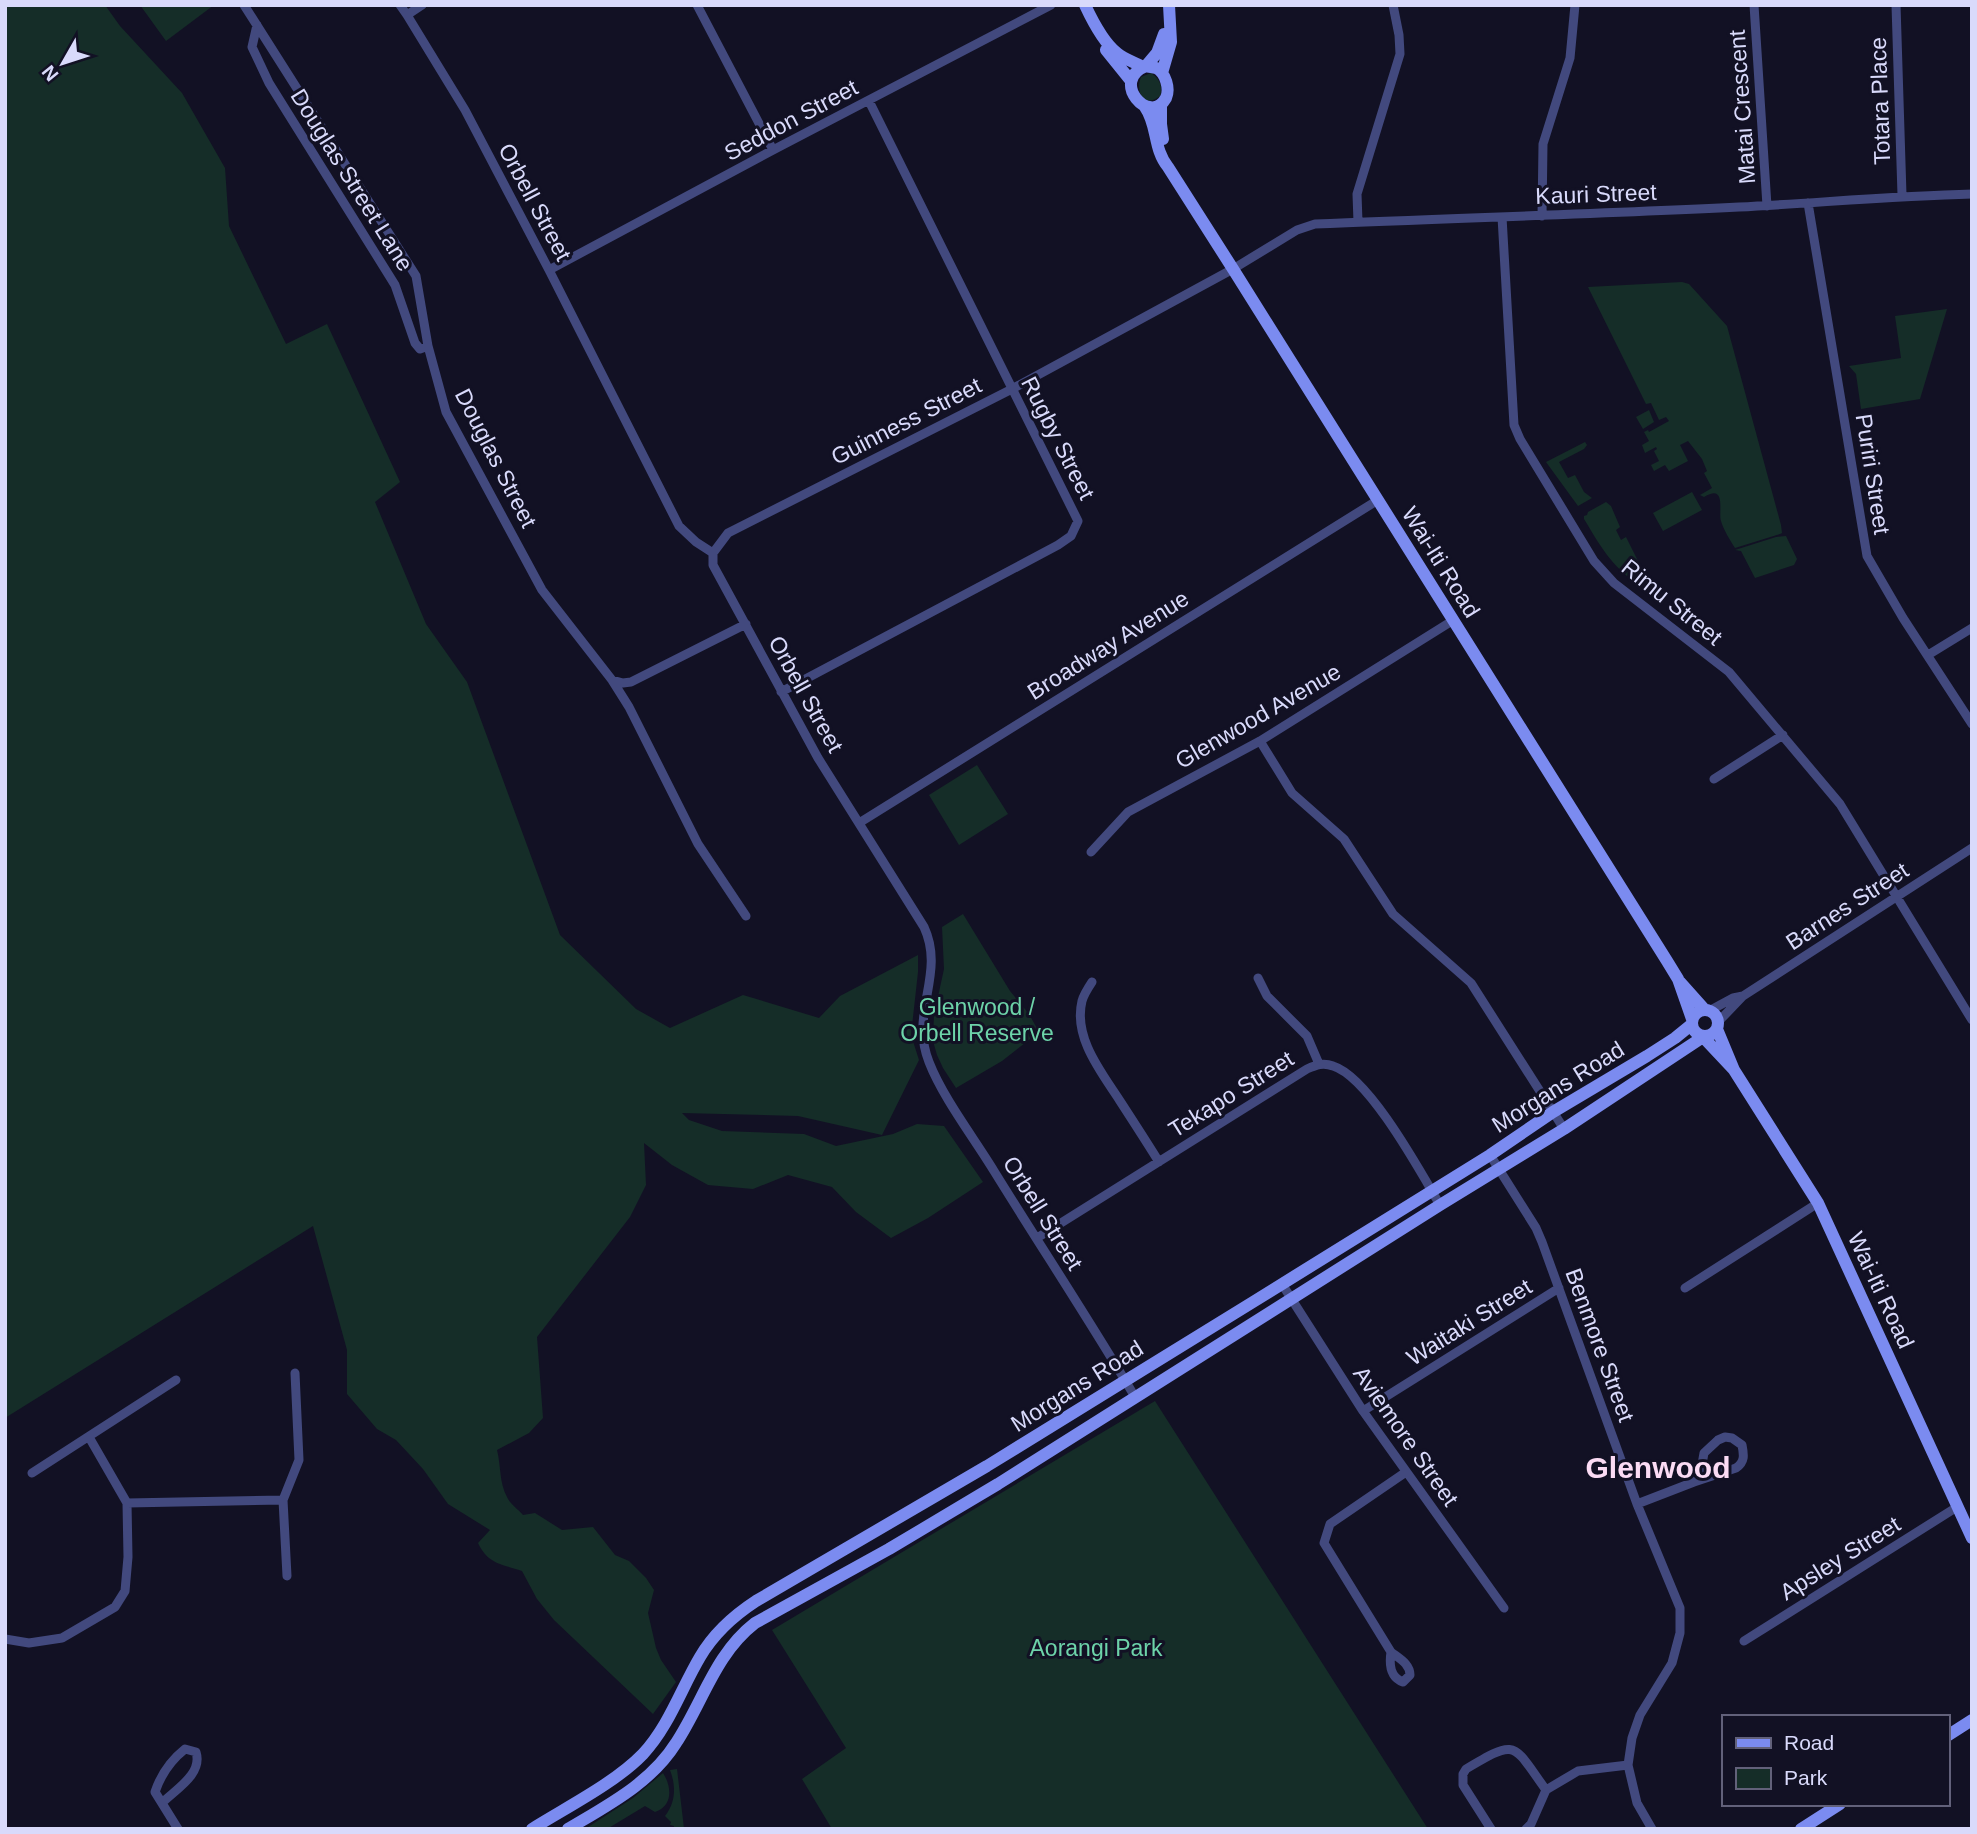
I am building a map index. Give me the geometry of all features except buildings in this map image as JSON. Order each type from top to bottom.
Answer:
[{"type":"street","name":"Douglas Street","points":[[244,5],[416,276],[428,346],[446,412],[542,590],[612,680],[629,707],[698,844],[746,916]]},
{"type":"street","name":"Orbell Street","points":[[400,5],[465,110],[679,526],[713,553],[713,565],[781,692],[822,764],[915,912],[931,944],[932,966],[921,1030],[928,1061],[956,1111],[1135,1397]]},
{"type":"street","points":[[407,15],[422,5]]},
{"type":"street","points":[[697,5],[773,150]]},
{"type":"street","name":"Seddon Street","points":[[549,270],[1051,5]]},
{"type":"street","points":[[1085,5],[1097,28],[1119,55],[1144,67],[1156,68],[1161,73],[1167,86],[1161,104],[1146,107],[1136,100],[1131,81],[1105,49],[1097,36],[1097,28]]},
{"type":"street","points":[[1161,73],[1171,42],[1168,5]]},
{"type":"street","points":[[1358,222],[1357,194],[1400,54],[1393,5]]},
{"type":"street","points":[[1542,216],[1543,144],[1570,58],[1575,5]]},
{"type":"street","name":"Matai Crescent","points":[[1754,5],[1767,206]]},
{"type":"street","name":"Totara Place","points":[[1896,5],[1902,195]]},
{"type":"street","name":"Douglas Street Lane","points":[[257,25],[252,47],[269,83],[395,285],[415,343],[420,349],[428,346]]},
{"type":"street","points":[[1131,81],[1134,74],[1157,53],[1169,28]]},
{"type":"street","name":"Rugby Street","points":[[781,692],[1058,545],[1071,536],[1078,521],[869,101]]},
{"type":"street","name":"Wai-Iti Road","points":[[1161,104],[1161,124],[1168,167]]},
{"type":"street","name":"Wai-Iti Road","points":[[1146,107],[1150,113],[1161,159],[1233,269],[1678,979],[1707,1010]]},
{"type":"street","name":"Kauri Street","points":[[1233,269],[1297,230],[1315,224],[1767,206],[1902,195],[1972,194]]},
{"type":"street","name":"Puriri Street","points":[[1808,203],[1867,556],[1903,618],[1972,724]]},
{"type":"street","name":"Rimu Street","points":[[1502,217],[1514,425],[1520,439],[1594,561],[1614,583],[1729,672],[1840,804],[1972,1020]]},
{"type":"street","name":"Guinness Street","points":[[713,553],[728,533],[1012,389],[1233,269]]},
{"type":"street","name":"Broadway Avenue","points":[[859,823],[1378,500]]},
{"type":"street","name":"Glenwood Avenue","points":[[1091,852],[1128,812],[1260,741],[1452,621]]},
{"type":"street","points":[[612,680],[631,682],[746,624]]},
{"type":"street","points":[[1928,655],[1972,628]]},
{"type":"street","points":[[1714,779],[1783,735]]},
{"type":"street","points":[[1260,741],[1292,793],[1344,839],[1392,914],[1471,983],[1564,1129]]},
{"type":"street","name":"Barnes Street","points":[[1718,1025],[1743,996],[1972,848]]},
{"type":"street","points":[[1258,978],[1267,996],[1307,1036],[1319,1064]]},
{"type":"street","name":"Wai-Iti Road","points":[[1678,979],[1691,1022]]},
{"type":"street","points":[[1092,982],[1082,1000],[1081,1010],[1082,1028],[1088,1047],[1159,1161]]},
{"type":"street","name":"Barnes Street","points":[[1707,1010],[1743,996]]},
{"type":"street","points":[[1707,1010],[1715,1015],[1718,1025],[1712,1035],[1703,1037],[1695,1033],[1691,1022],[1697,1012],[1707,1010]]},
{"type":"street","name":"Morgans Road","points":[[532,1829],[611,1779],[643,1754],[666,1722],[701,1655],[736,1614],[987,1466],[1282,1284],[1665,1044],[1691,1022]]},
{"type":"street","name":"Wai-Iti Road","points":[[1718,1025],[1734,1070]]},
{"type":"street","name":"Wai-Iti Road","points":[[1703,1037],[1734,1070],[1818,1203],[1972,1538]]},
{"type":"street","name":"Morgans Road","points":[[568,1829],[629,1791],[661,1763],[681,1735],[723,1656],[745,1631],[998,1484],[1564,1129],[1703,1037]]},
{"type":"street","name":"Tekapo Street","points":[[1037,1238],[1319,1064],[1340,1069],[1365,1091],[1383,1113],[1440,1205]]},
{"type":"street","name":"Benmore Street","points":[[1490,1155],[1536,1228],[1637,1504],[1679,1608],[1680,1633],[1672,1663],[1640,1715],[1632,1738],[1628,1765],[1637,1803],[1652,1829]]},
{"type":"street","points":[[1685,1288],[1818,1203]]},
{"type":"street","name":"Aviemore Street","points":[[1282,1284],[1363,1411],[1504,1608]]},
{"type":"street","name":"Waitaki Street","points":[[1363,1411],[1559,1288]]},
{"type":"street","points":[[287,1576],[283,1500],[299,1460],[295,1373]]},
{"type":"street","points":[[32,1474],[176,1380]]},
{"type":"street","points":[[5,1639],[29,1643],[62,1638],[115,1607],[125,1591],[128,1558],[127,1503],[89,1437]]},
{"type":"street","points":[[1637,1504],[1736,1468],[1742,1464],[1744,1458],[1742,1445],[1732,1438],[1718,1440],[1704,1453],[1701,1470],[1694,1482]]},
{"type":"street","points":[[987,1466],[998,1484]]},
{"type":"street","points":[[1391,1652],[1324,1544],[1330,1524],[1406,1472]]},
{"type":"street","points":[[127,1503],[283,1500]]},
{"type":"street","name":"Apsley Street","points":[[1744,1641],[1957,1507]]},
{"type":"street","points":[[1949,1735],[1972,1720]]},
{"type":"street","points":[[1491,1829],[1463,1785],[1466,1769],[1498,1750],[1508,1748],[1519,1753],[1546,1790]]},
{"type":"street","points":[[162,1803],[195,1772],[199,1761],[196,1752],[185,1749],[174,1758],[160,1777],[155,1792],[178,1829]]},
{"type":"street","points":[[1526,1829],[1531,1824],[1546,1790],[1578,1771],[1628,1765]]},
{"type":"street","points":[[1801,1829],[1837,1806]]},
{"type":"green space","points":[[5,5],[105,5],[120,26],[182,93],[225,168],[229,226],[286,344],[327,324],[400,482],[375,502],[426,624],[467,682],[560,935],[636,1009],[670,1028],[743,995],[819,1018],[840,996],[918,955],[911,1035],[919,1060],[882,1135],[798,1116],[682,1113],[689,1120],[722,1131],[804,1134],[836,1146],[893,1134],[917,1124],[944,1126],[983,1182],[928,1218],[891,1238],[856,1212],[832,1187],[788,1175],[753,1189],[708,1185],[672,1165],[644,1143],[646,1185],[630,1217],[537,1337],[543,1418],[529,1433],[497,1450],[504,1492],[523,1515],[535,1513],[562,1530],[593,1527],[615,1555],[629,1561],[654,1590],[648,1613],[656,1648],[676,1682],[653,1714],[554,1620],[537,1599],[522,1571],[496,1562],[486,1555],[478,1543],[490,1530],[448,1504],[423,1469],[396,1440],[377,1429],[347,1394],[347,1350],[313,1226],[5,1418]]},
{"type":"green space","points":[[140,5],[214,5],[166,41]]},
{"type":"green space","points":[[1151,73],[1159,81],[1161,89],[1160,96],[1149,101],[1142,97],[1139,83],[1141,77]]},
{"type":"green space","points":[[1682,282],[1689,284],[1727,326],[1781,525],[1782,533],[1735,548],[1721,521],[1719,496],[1700,495],[1712,488],[1704,473],[1707,471],[1702,459],[1688,441],[1680,445],[1688,461],[1669,471],[1665,465],[1654,471],[1651,465],[1659,461],[1654,451],[1657,449],[1656,447],[1645,453],[1642,445],[1649,441],[1644,432],[1669,421],[1666,417],[1659,420],[1651,403],[1646,404],[1588,287]]},
{"type":"green space","points":[[1947,309],[1920,399],[1861,409],[1856,374],[1849,366],[1901,358],[1895,316]]},
{"type":"green space","points":[[1649,410],[1654,422],[1643,429],[1636,417]]},
{"type":"green space","points":[[1585,442],[1587,445],[1584,449],[1559,462],[1568,478],[1575,475],[1584,492],[1592,498],[1578,506],[1546,462]]},
{"type":"green space","points":[[1692,492],[1702,510],[1663,531],[1653,513]]},
{"type":"green space","points":[[1606,502],[1611,506],[1620,527],[1616,530],[1621,540],[1626,537],[1641,567],[1636,570],[1641,579],[1637,584],[1613,562],[1584,519],[1588,512]]},
{"type":"green space","points":[[1786,536],[1797,559],[1794,565],[1755,578],[1741,551],[1735,550],[1776,537]]},
{"type":"green space","points":[[977,765],[1008,814],[959,845],[929,795]]},
{"type":"green space","name":"Glenwood / Orbell Reserve","points":[[963,914],[1010,991],[1029,1014],[1039,1032],[1002,1061],[956,1088],[937,1055],[933,1041],[934,1015],[944,969],[942,927]]},
{"type":"green space","name":"Aorangi Park","points":[[1155,1401],[1428,1829],[832,1829],[802,1779],[846,1748],[772,1630]]},
{"type":"green space","points":[[677,1769],[684,1829],[674,1829],[665,1816],[674,1794],[670,1770]]},
{"type":"green space","points":[[663,1773],[669,1796],[661,1809],[655,1812],[645,1806],[607,1829],[585,1829],[633,1798]]},
{"type":"district","name":"Glenwood","points":[[1658,1467]]}]
